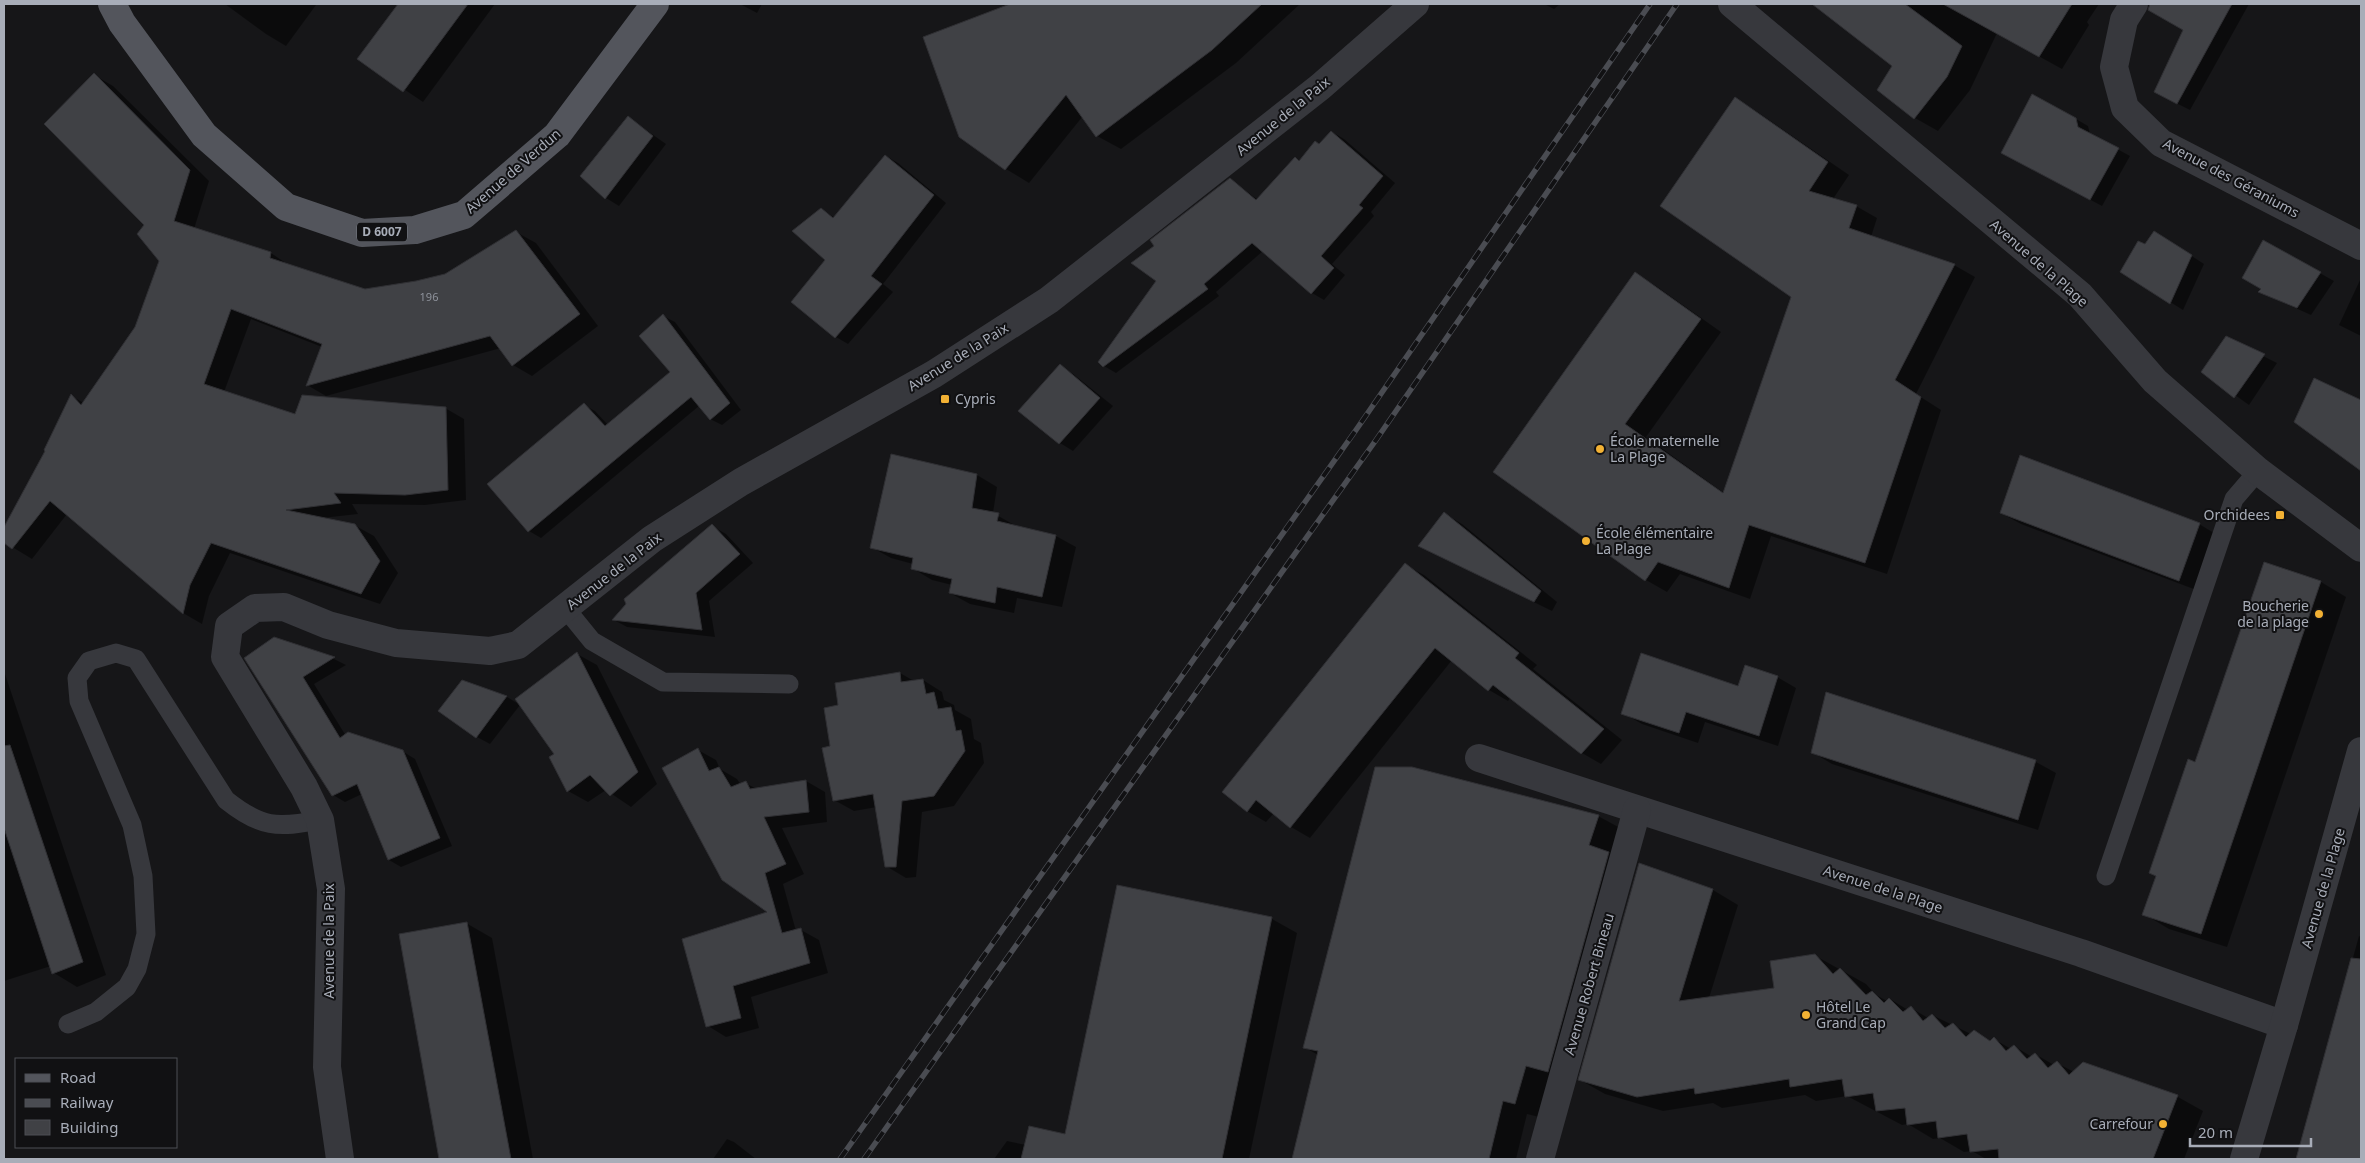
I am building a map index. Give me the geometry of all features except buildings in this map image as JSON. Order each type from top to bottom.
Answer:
[{"type":"main road","name":"Avenue de Verdun","points":[[112,4],[122,23],[204,135],[286,207],[362,233],[415,230],[464,215],[557,134],[655,4]]},
{"type":"street","name":"Avenue de la Paix","points":[[340,1159],[328,1067],[331,889],[320,820],[304,787],[225,657],[229,626],[255,608],[284,607],[328,625],[396,643],[490,651],[518,645],[566,609],[652,539],[741,482],[934,374],[1049,300],[1320,87],[1415,4]]},
{"type":"street","name":"Avenue de la Plage","points":[[1732,4],[2080,295],[2155,381],[2258,471],[2361,548]]},
{"type":"street","name":"Avenue des Géraniums","points":[[2134,4],[2124,20],[2114,67],[2125,108],[2161,143],[2361,246]]},
{"type":"street","name":"Avenue de la Plage","points":[[2244,1159],[2284,1025],[2361,751]]},
{"type":"street","name":"Avenue de la Plage","points":[[1479,758],[2081,952],[2284,1025]]},
{"type":"street","name":"Avenue Robert Bineau","points":[[1540,1159],[1637,810]]},
{"type":"lane","points":[[2106,876],[2234,499],[2258,471]]},
{"type":"lane","points":[[566,609],[592,641],[662,682],[789,684]]},
{"type":"lane","points":[[68,1024],[96,1012],[127,987],[137,969],[146,934],[143,876],[132,825],[79,700],[78,678],[89,661],[116,653],[136,659],[226,800],[246,816],[273,826],[320,820]]},
{"type":"railway","points":[[840,1159],[1356,430],[1650,4]]},
{"type":"railway","points":[[864,1159],[1376,440],[1677,4]]},
{"type":"place","name":"Cypris","points":[[945,399]]},
{"type":"place","name":"École maternelle La Plage","points":[[1600,449]]},
{"type":"place","name":"Orchidees","points":[[2280,515]]},
{"type":"place","name":"École élémentaire La Plage","points":[[1586,541]]},
{"type":"place","name":"Boucherie de la plage","points":[[2319,614]]},
{"type":"place","name":"Hôtel Le Grand Cap","points":[[1806,1015]]},
{"type":"place","name":"Carrefour","points":[[2163,1124]]}]
